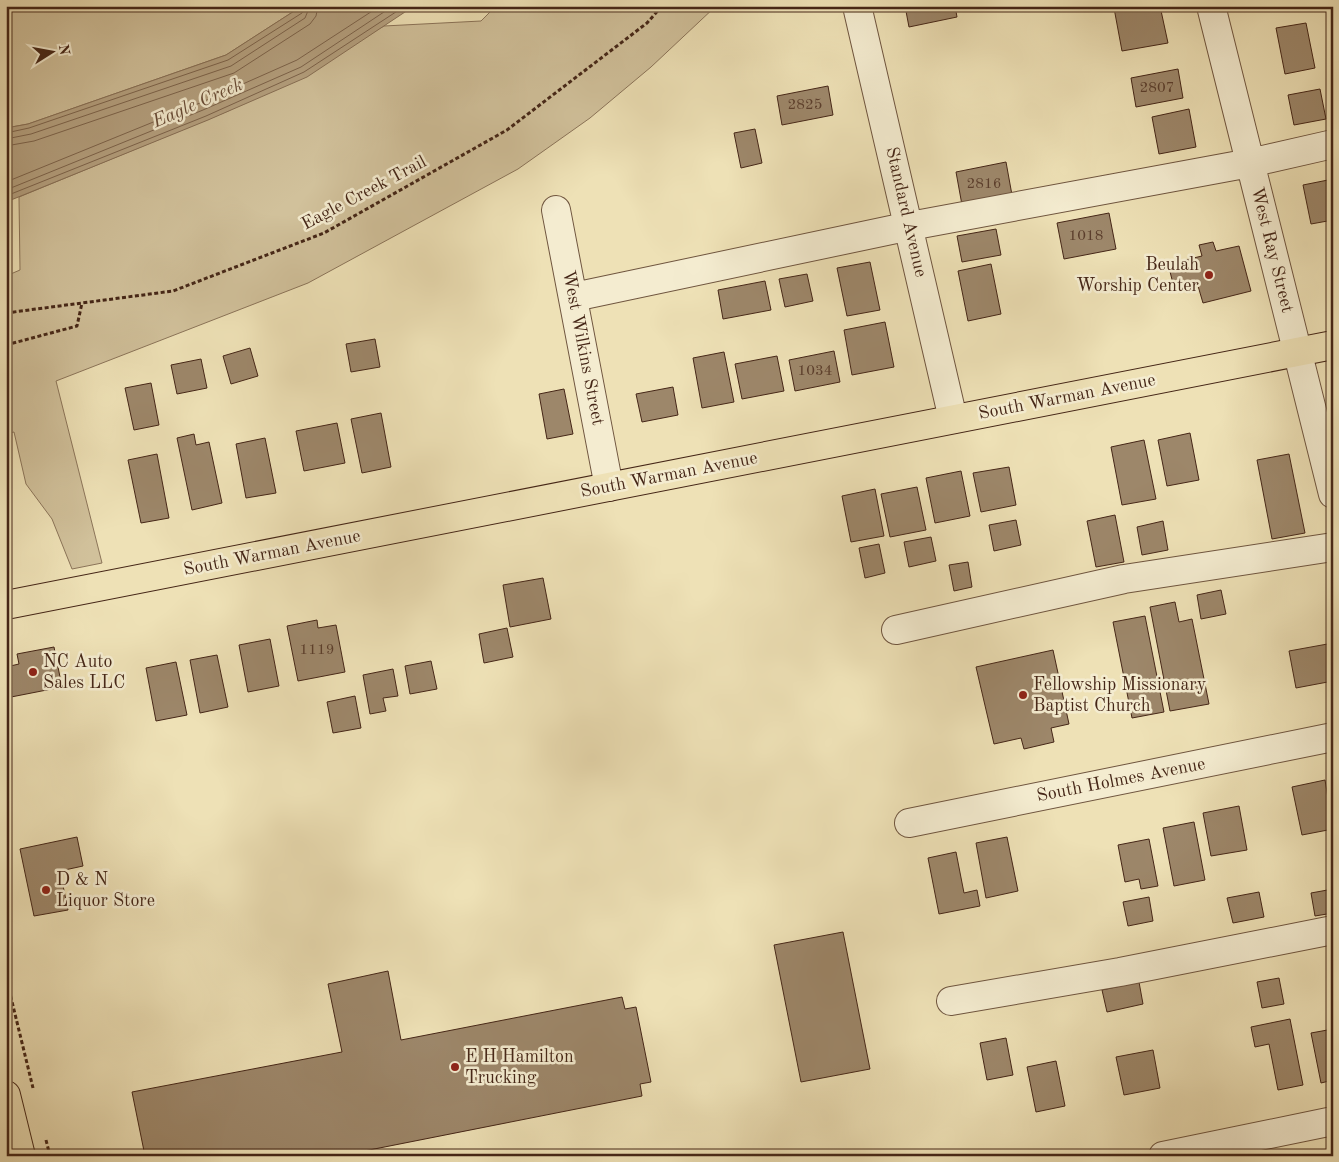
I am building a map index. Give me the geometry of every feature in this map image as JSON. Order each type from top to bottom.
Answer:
[{"type":"main road","name":"South Warman Avenue","points":[[6,605],[1333,345]]},
{"type":"main road","points":[[6,1095],[21,1156]]},
{"type":"street","name":"Standard Avenue","points":[[857,6],[910,226],[953,419]]},
{"type":"street","name":"West Ray Street","points":[[1211,6],[1333,494]]},
{"type":"street","points":[[574,296],[910,226],[1250,163],[1333,144]]},
{"type":"street","name":"West Wilkins Street","points":[[556,210],[610,486]]},
{"type":"street","points":[[896,630],[1124,579],[1333,547]]},
{"type":"street","name":"South Holmes Avenue","points":[[908,823],[1333,737]]},
{"type":"street","points":[[951,1001],[1120,972],[1333,930]]},
{"type":"street","points":[[1163,1156],[1333,1122]]},
{"type":"path","name":"Eagle Creek Trail","points":[[6,313],[173,291],[324,233],[507,130],[647,23],[662,6]]},
{"type":"path","points":[[6,345],[77,326],[82,303]]},
{"type":"path","points":[[6,977],[24,1052]]},
{"type":"shaded area","points":[[6,6],[302,6],[226,55],[28,124],[6,128]]},
{"type":"shaded area","points":[[496,6],[716,6],[651,67],[590,118],[518,169],[308,283],[56,381],[102,563],[72,569],[52,519],[26,484],[14,432],[6,434],[6,276],[20,270],[19,197],[228,111],[384,26],[481,21]]},
{"type":"water","name":"Eagle Creek","points":[[302,6],[414,6],[307,77],[208,120],[6,202],[6,128],[28,124],[226,55]]},
{"type":"building","points":[[905,6],[955,6],[957,17],[909,27]]},
{"type":"building","points":[[1122,6],[1160,6],[1168,43],[1122,51],[1114,8]]},
{"type":"building","points":[[1306,23],[1315,68],[1285,74],[1276,28]]},
{"type":"building","points":[[1178,69],[1183,98],[1136,107],[1131,78]]},
{"type":"building","points":[[828,86],[833,115],[782,125],[777,96]]},
{"type":"building","points":[[1320,89],[1326,119],[1294,125],[1288,95]]},
{"type":"building","points":[[1189,109],[1196,147],[1159,154],[1152,117]]},
{"type":"building","points":[[755,129],[762,163],[741,168],[734,133]]},
{"type":"building","points":[[1006,162],[1012,195],[962,205],[956,172]]},
{"type":"building","points":[[1333,179],[1333,220],[1311,224],[1303,185]]},
{"type":"building","points":[[1109,213],[1116,249],[1064,259],[1057,223]]},
{"type":"building","points":[[996,229],[1001,255],[962,262],[957,236]]},
{"type":"building","name":"Beulah Worship Center","points":[[1213,242],[1216,251],[1239,246],[1251,291],[1203,303],[1198,286],[1175,291],[1168,264],[1202,256],[1199,245]]},
{"type":"building","points":[[870,262],[880,310],[847,316],[837,268]]},
{"type":"building","points":[[991,264],[1001,314],[968,321],[958,271]]},
{"type":"building","points":[[807,274],[813,301],[785,307],[779,279]]},
{"type":"building","points":[[765,281],[771,310],[723,319],[718,290]]},
{"type":"building","points":[[885,322],[894,367],[852,375],[844,330]]},
{"type":"building","points":[[375,339],[380,367],[351,372],[346,344]]},
{"type":"building","points":[[250,348],[258,376],[231,384],[223,356]]},
{"type":"building","points":[[834,351],[840,382],[795,391],[789,360]]},
{"type":"building","points":[[724,352],[734,402],[702,408],[693,358]]},
{"type":"building","points":[[777,356],[784,391],[742,399],[735,364]]},
{"type":"building","points":[[201,359],[207,388],[177,394],[171,365]]},
{"type":"building","points":[[151,383],[159,425],[134,430],[125,388]]},
{"type":"building","points":[[673,387],[678,415],[642,422],[636,394]]},
{"type":"building","points":[[564,389],[573,434],[547,439],[539,394]]},
{"type":"building","points":[[381,413],[391,467],[362,473],[351,419]]},
{"type":"building","points":[[337,423],[345,463],[304,471],[296,431]]},
{"type":"building","points":[[1190,433],[1199,480],[1167,486],[1158,440]]},
{"type":"building","points":[[194,434],[196,445],[209,442],[222,503],[192,510],[177,438]]},
{"type":"building","points":[[265,438],[276,493],[246,498],[236,444]]},
{"type":"building","points":[[1144,440],[1156,499],[1122,505],[1111,447]]},
{"type":"building","points":[[157,454],[169,518],[141,523],[128,460]]},
{"type":"building","points":[[1289,454],[1305,533],[1272,539],[1257,460]]},
{"type":"building","points":[[1009,467],[1016,505],[981,512],[973,473]]},
{"type":"building","points":[[961,471],[970,516],[935,523],[926,478]]},
{"type":"building","points":[[917,487],[926,530],[890,537],[881,494]]},
{"type":"building","points":[[875,489],[884,536],[851,542],[842,496]]},
{"type":"building","points":[[1115,515],[1124,562],[1096,567],[1087,521]]},
{"type":"building","points":[[1016,520],[1021,545],[994,551],[989,525]]},
{"type":"building","points":[[1163,521],[1168,550],[1142,555],[1137,527]]},
{"type":"building","points":[[931,537],[936,561],[909,567],[904,542]]},
{"type":"building","points":[[879,544],[885,573],[865,578],[859,548]]},
{"type":"building","points":[[968,562],[972,587],[954,591],[949,565]]},
{"type":"building","points":[[543,578],[551,619],[510,627],[503,585]]},
{"type":"building","points":[[1221,590],[1226,614],[1201,619],[1197,595]]},
{"type":"building","points":[[1175,602],[1179,622],[1192,619],[1209,704],[1170,711],[1150,607]]},
{"type":"building","points":[[1145,616],[1164,712],[1132,718],[1113,622]]},
{"type":"building","points":[[317,620],[318,628],[336,625],[345,672],[298,681],[287,626]]},
{"type":"building","points":[[507,628],[513,657],[484,663],[479,634]]},
{"type":"building","points":[[270,639],[279,686],[248,692],[239,645]]},
{"type":"building","points":[[1333,643],[1333,681],[1296,688],[1289,651]]},
{"type":"building","name":"NC Auto Sales LLC","points":[[54,647],[62,687],[6,698],[6,667],[19,664],[17,654]]},
{"type":"building","name":"Fellowship Missionary Baptist Church","points":[[1053,650],[1069,724],[1051,728],[1054,742],[1024,749],[1021,738],[994,744],[976,667]]},
{"type":"building","points":[[217,655],[228,707],[200,713],[190,660]]},
{"type":"building","points":[[431,661],[437,689],[410,694],[405,666]]},
{"type":"building","points":[[176,662],[187,715],[156,721],[146,668]]},
{"type":"building","points":[[393,669],[398,696],[383,698],[386,711],[370,714],[363,675]]},
{"type":"building","points":[[355,696],[361,728],[333,733],[327,702]]},
{"type":"building","points":[[1325,780],[1333,829],[1302,835],[1292,787]]},
{"type":"building","points":[[1239,806],[1247,850],[1211,856],[1203,813]]},
{"type":"building","points":[[1194,822],[1205,880],[1174,886],[1163,828]]},
{"type":"building","name":"D & N Liquor Store","points":[[77,837],[83,866],[60,871],[68,910],[34,916],[20,849]]},
{"type":"building","points":[[1007,837],[1018,891],[986,898],[976,843]]},
{"type":"building","points":[[1149,839],[1158,886],[1141,889],[1139,879],[1125,882],[1118,845]]},
{"type":"building","points":[[956,852],[964,893],[977,890],[980,906],[939,914],[928,858]]},
{"type":"building","points":[[1333,889],[1333,913],[1315,916],[1311,893]]},
{"type":"building","points":[[1259,892],[1264,917],[1233,923],[1227,898]]},
{"type":"building","points":[[1149,897],[1153,921],[1128,926],[1123,902]]},
{"type":"building","points":[[843,932],[870,1069],[801,1082],[774,945]]},
{"type":"building","name":"E H Hamilton Trucking","points":[[388,971],[401,1040],[622,997],[625,1009],[636,1007],[651,1082],[640,1084],[642,1096],[339,1156],[145,1156],[132,1092],[342,1052],[328,984]]},
{"type":"building","points":[[1279,978],[1284,1004],[1262,1008],[1257,982]]},
{"type":"building","points":[[1139,982],[1143,1004],[1107,1012],[1102,990]]},
{"type":"building","points":[[1290,1019],[1303,1085],[1278,1090],[1269,1044],[1255,1047],[1251,1027]]},
{"type":"building","points":[[1333,1029],[1333,1080],[1321,1083],[1311,1033]]},
{"type":"building","points":[[1006,1038],[1013,1075],[987,1080],[980,1043]]},
{"type":"building","points":[[1153,1050],[1160,1088],[1124,1095],[1116,1057]]},
{"type":"building","points":[[1056,1061],[1065,1106],[1036,1112],[1027,1067]]},
{"type":"place","name":"Beulah Worship Center","points":[[1209,275]]},
{"type":"place","name":"NC Auto Sales LLC","points":[[33,672]]},
{"type":"place","name":"Fellowship Missionary Baptist Church","points":[[1023,695]]},
{"type":"place","name":"D & N Liquor Store","points":[[46,890]]},
{"type":"place","name":"E H Hamilton Trucking","points":[[455,1067]]}]
